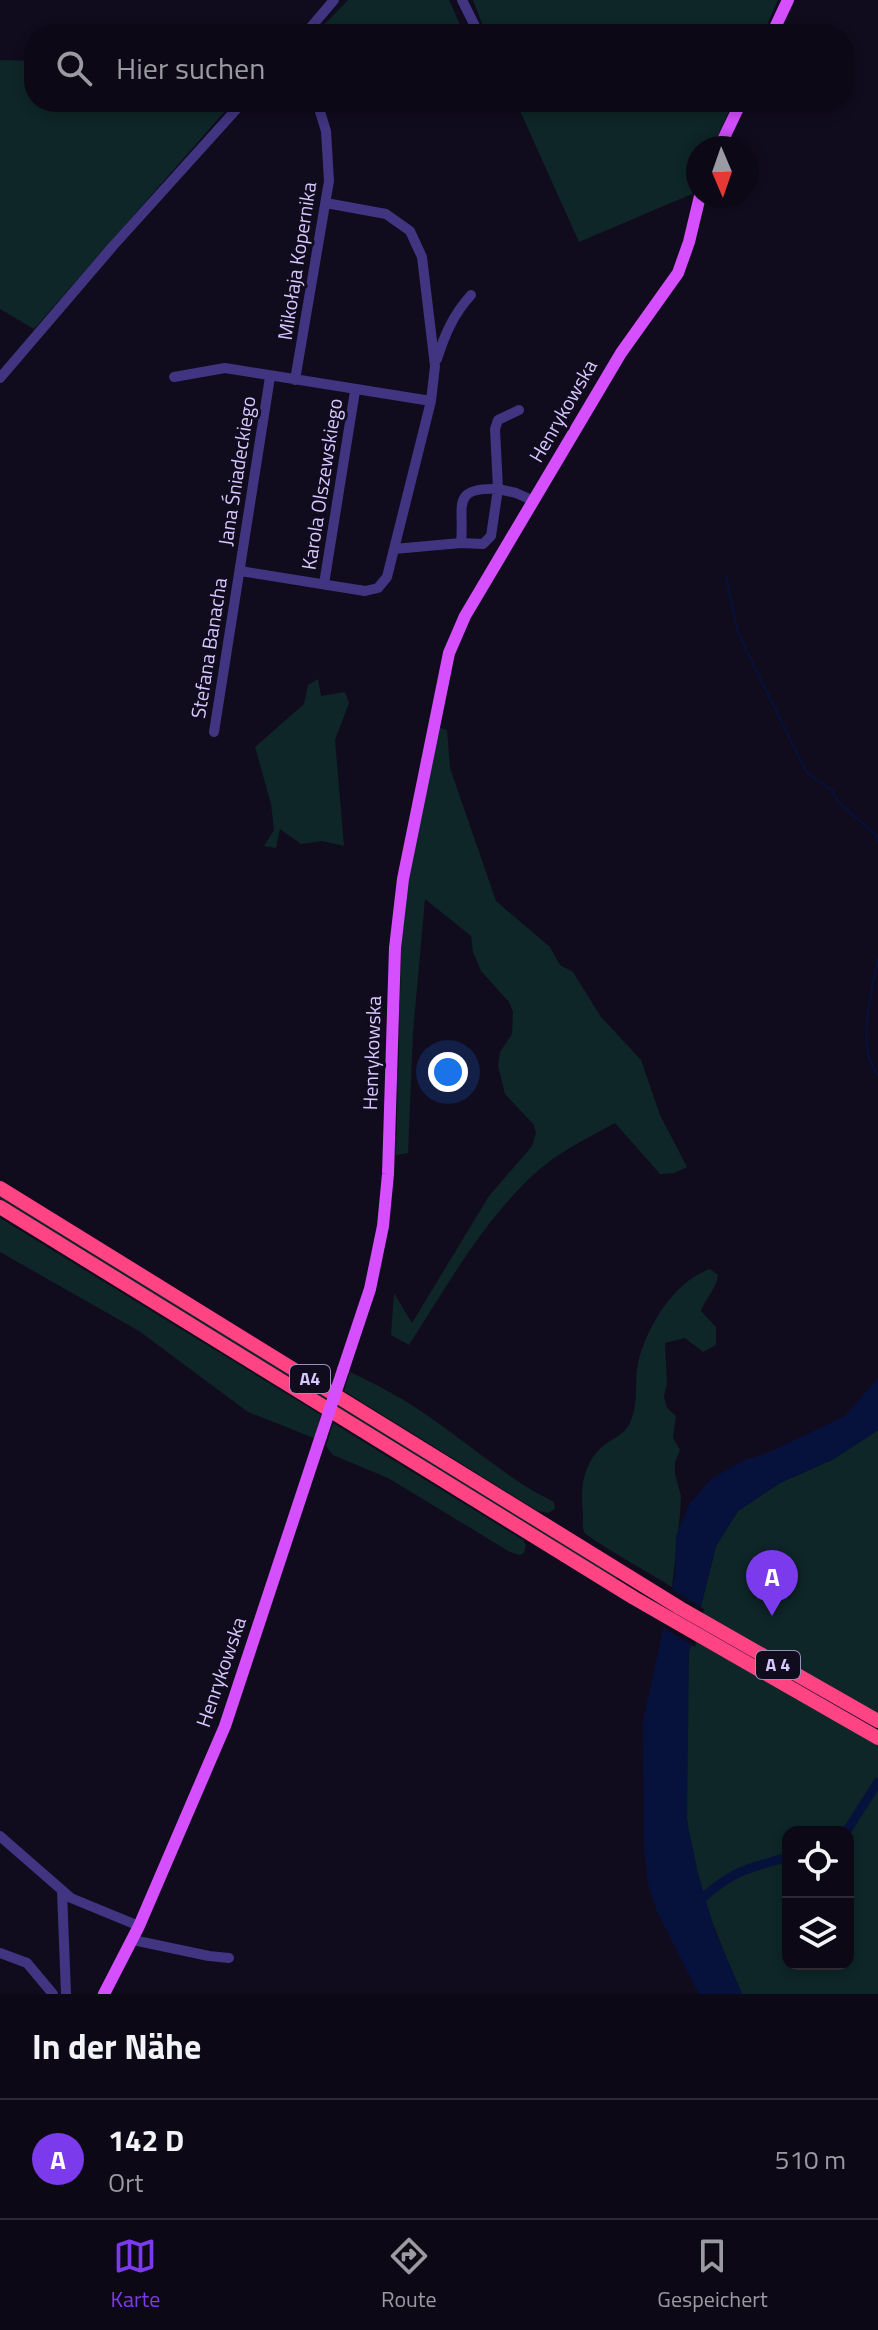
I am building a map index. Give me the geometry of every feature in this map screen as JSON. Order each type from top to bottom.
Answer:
[{"type":"highway","name":"A4","points":[[0,1188],[680,1608]]},
{"type":"highway","name":"A4","points":[[0,1207],[677,1624]]},
{"type":"highway","name":"A 4","points":[[680,1608],[878,1721]]},
{"type":"highway","name":"A 4","points":[[677,1624],[878,1738]]},
{"type":"main road","points":[[777,24],[788,0]]},
{"type":"main road","points":[[725,136],[736,112]]},
{"type":"main road","name":"Henrykowska","points":[[104,1994],[133,1940],[225,1726],[370,1289],[383,1226],[388,1174],[395,948],[401,893],[449,653],[465,616],[621,353],[678,273],[697,208]]},
{"type":"street","points":[[314,24],[334,0]]},
{"type":"street","points":[[462,0],[474,24]]},
{"type":"street","points":[[0,378],[234,112]]},
{"type":"street","name":"Mikołaja Kopernika","points":[[295,380],[329,181],[328,145],[320,112]]},
{"type":"street","points":[[326,203],[386,214],[410,231],[422,257],[435,366]]},
{"type":"street","points":[[240,571],[365,591],[378,588],[387,577],[445,332],[456,312],[471,295]]},
{"type":"street","points":[[174,377],[225,368],[431,401]]},
{"type":"street","name":"Jana Śniadeckiego","points":[[240,571],[270,377]]},
{"type":"street","name":"Karola Olszewskiego","points":[[324,584],[355,391]]},
{"type":"street","points":[[394,549],[461,543],[479,545],[487,541],[494,521],[498,489],[495,429],[498,420],[519,410]]},
{"type":"street","points":[[461,543],[462,499],[466,493],[498,489],[534,501]]},
{"type":"street","name":"Stefana Banacha","points":[[214,732],[240,571]]},
{"type":"street","points":[[0,1836],[71,1898],[139,1926]]},
{"type":"street","points":[[62,1891],[66,1994]]},
{"type":"street","points":[[133,1940],[229,1958]]},
{"type":"street","points":[[0,1953],[27,1963],[53,1994]]},
{"type":"green space","points":[[348,0],[449,0],[460,24],[325,24]]},
{"type":"green space","points":[[473,0],[778,0],[767,24],[482,24]]},
{"type":"green space","points":[[0,60],[24,61],[24,112],[224,112],[34,329],[0,309]]},
{"type":"green space","points":[[520,112],[728,112],[717,136],[686,136],[686,197],[579,242]]},
{"type":"green space","points":[[318,679],[321,696],[345,692],[349,703],[335,740],[344,846],[322,841],[301,844],[280,829],[276,848],[264,846],[274,830],[271,804],[255,747],[304,704],[308,685]]},
{"type":"green space","points":[[438,727],[447,730],[450,768],[496,901],[550,947],[560,965],[573,972],[601,1017],[641,1060],[660,1115],[687,1167],[674,1173],[660,1174],[615,1123],[561,1153],[532,1176],[497,1214],[409,1345],[391,1335],[394,1293],[412,1323],[489,1196],[532,1146],[536,1133],[534,1125],[505,1094],[498,1066],[500,1052],[512,1034],[513,1012],[509,1002],[481,971],[473,952],[471,936],[425,899],[413,1033],[408,1153],[396,1155],[402,919],[406,879]]},
{"type":"green space","points":[[0,1196],[617,1576],[616,1581],[0,1202]]},
{"type":"green space","points":[[0,1218],[321,1415],[314,1438],[248,1412],[139,1331],[0,1252]]},
{"type":"green space","points":[[710,1269],[718,1275],[717,1280],[701,1311],[716,1327],[716,1345],[703,1352],[685,1338],[665,1343],[667,1383],[664,1397],[667,1408],[676,1416],[673,1438],[680,1450],[675,1462],[681,1496],[672,1587],[584,1532],[583,1486],[587,1468],[596,1453],[630,1423],[640,1355],[653,1324],[684,1284]]},
{"type":"green space","points":[[350,1372],[421,1411],[506,1473],[554,1502],[555,1509],[548,1513],[538,1511],[344,1391]]},
{"type":"green space","points":[[333,1423],[523,1540],[526,1545],[524,1553],[510,1552],[388,1478],[333,1455],[326,1446]]},
{"type":"green space","points":[[878,1430],[878,1720],[698,1618],[716,1546],[738,1511],[780,1483],[834,1459]]},
{"type":"green space","points":[[694,1635],[878,1739],[878,1994],[742,1994],[707,1908],[694,1864],[687,1818],[689,1652]]},
{"type":"shaded area","points":[[878,1378],[878,1430],[834,1459],[780,1483],[738,1511],[716,1546],[689,1652],[687,1821],[715,1931],[742,1994],[699,1994],[657,1912],[648,1884],[644,1847],[643,1721],[675,1575],[676,1536],[690,1503],[711,1479],[744,1460],[765,1454],[845,1416]]},
{"type":"pier","points":[[668,1587],[704,1609],[695,1647],[660,1626]]},
{"type":"waterway","points":[[726,577],[738,633],[807,773],[832,790],[839,803],[874,833],[878,842]]},
{"type":"waterway","points":[[878,958],[866,1034],[867,1050],[878,1075]]},
{"type":"waterway","points":[[850,1826],[878,1782]]},
{"type":"waterway","points":[[696,1904],[738,1873],[782,1859]]},
{"type":"place","name":"142 D","points":[[772,1616]]}]
